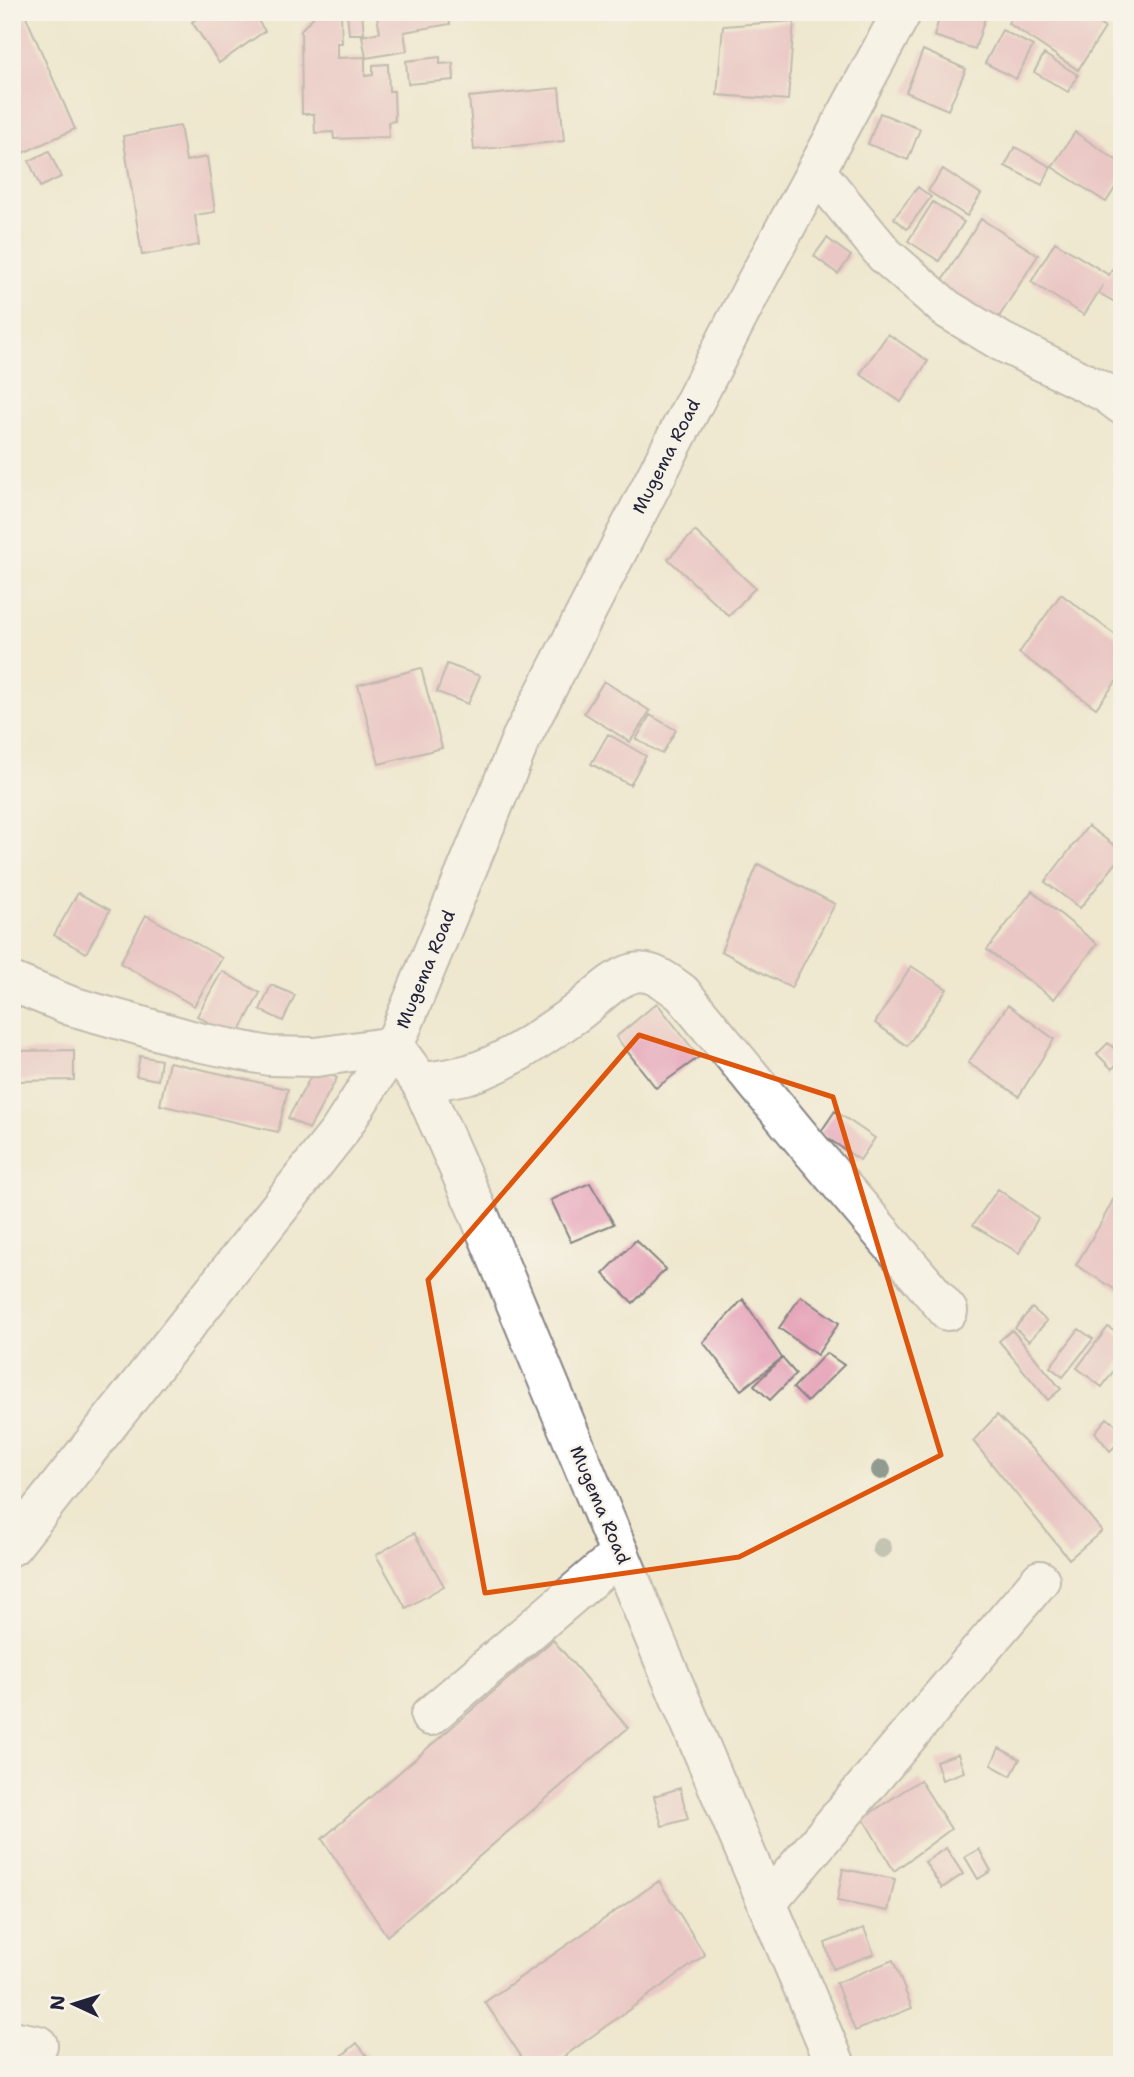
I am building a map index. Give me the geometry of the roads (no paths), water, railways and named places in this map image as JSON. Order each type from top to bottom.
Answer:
[{"type":"street","name":"Mugema Road","points":[[836,2065],[475,1205],[421,1083],[394,1046],[521,739],[751,293],[902,12]]},
{"type":"street","points":[[816,171],[885,255],[947,309],[1002,342],[1106,393],[1122,405]]},
{"type":"street","points":[[421,1083],[469,1074],[508,1058],[575,1015],[619,979],[636,972],[665,980],[682,993],[948,1311]]},
{"type":"street","points":[[12,982],[71,1006],[198,1042],[269,1056],[316,1057],[394,1046]]},
{"type":"street","points":[[12,1546],[339,1132],[394,1046]]},
{"type":"street","points":[[430,1716],[620,1554]]},
{"type":"street","points":[[767,1903],[1040,1580]]}]
